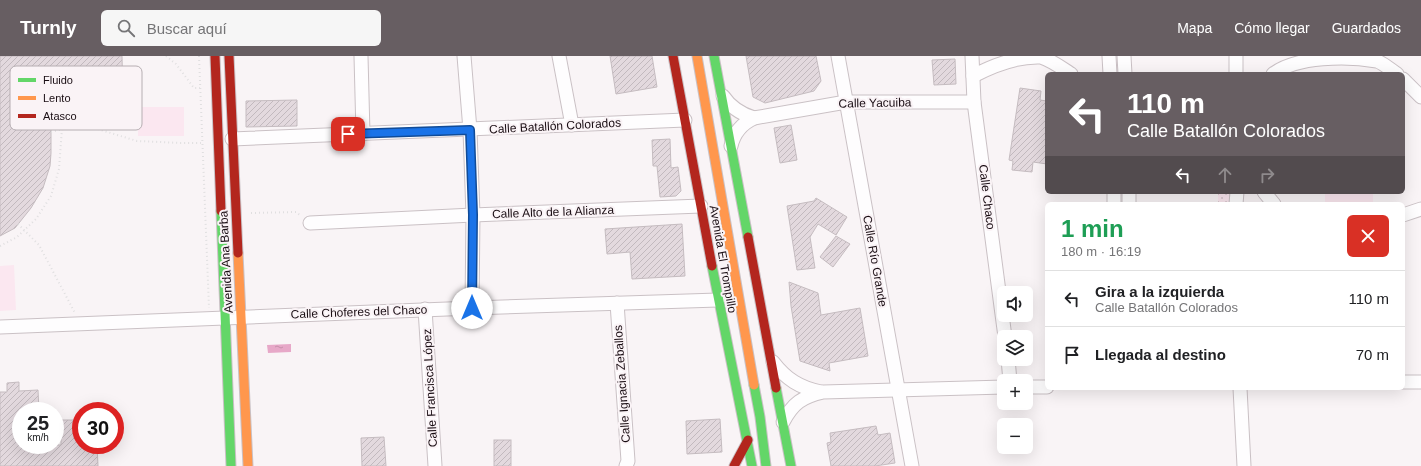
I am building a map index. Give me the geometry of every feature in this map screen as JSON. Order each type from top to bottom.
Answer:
[{"type":"main road","name":"Avenida Ana Barba","points":[[215,56],[224,318],[231,466]]},
{"type":"main road","name":"Avenida Ana Barba","points":[[229,56],[248,466]]},
{"type":"main road","name":"Avenida El Trompillo","points":[[673,56],[690,124],[694,166],[718,300],[731,368],[748,440],[752,466]]},
{"type":"main road","points":[[714,56],[791,466]]},
{"type":"main road","points":[[697,112],[698,61]]},
{"type":"main road","name":"Avenida El Trompillo","points":[[698,61],[760,417],[766,466]]},
{"type":"main road","points":[[218,125],[232,124]]},
{"type":"main road","points":[[690,124],[694,166]]},
{"type":"main road","points":[[734,466],[748,440]]},
{"type":"main road","points":[[781,466],[786,442]]},
{"type":"street","points":[[361,56],[363,134]]},
{"type":"street","points":[[464,56],[470,130],[473,215],[472,308]]},
{"type":"street","points":[[559,56],[572,125]]},
{"type":"street","name":"Calle Río Grande","points":[[838,56],[912,466]]},
{"type":"street","name":"Calle Chaco","points":[[972,56],[974,102],[1004,330]]},
{"type":"street","points":[[1109,56],[1110,72]]},
{"type":"street","points":[[1124,56],[1125,72]]},
{"type":"street","points":[[1236,56],[1236,72]]},
{"type":"street","points":[[1275,72],[1278,69],[1298,61],[1336,56],[1355,57],[1378,61],[1394,72]]},
{"type":"street","points":[[973,76],[1008,60],[1029,57],[1041,57],[1068,72]]},
{"type":"street","points":[[1405,81],[1421,97]]},
{"type":"street","points":[[722,94],[726,101],[738,112],[754,118]]},
{"type":"street","name":"Calle Yacuiba","points":[[731,147],[733,139],[741,126],[754,118],[846,102],[974,102]]},
{"type":"street","name":"Calle Batallón Colorados","points":[[232,139],[572,125],[690,124]]},
{"type":"street","points":[[1266,194],[1272,202]]},
{"type":"street","name":"Calle Alto de la Alianza","points":[[310,223],[701,206]]},
{"type":"street","points":[[1405,214],[1421,209]]},
{"type":"street","name":"Calle Choferes del Chaco","points":[[0,327],[426,309],[718,300]]},
{"type":"street","name":"Calle Ignacia Zeballos","points":[[617,303],[628,461],[626,466]]},
{"type":"street","name":"Calle Francisca López","points":[[426,309],[435,466]]},
{"type":"street","points":[[771,358],[780,372],[792,382],[807,389],[823,392]]},
{"type":"street","points":[[1405,382],[1421,382]]},
{"type":"street","points":[[783,422],[789,410],[799,401],[810,395],[823,392],[997,387]]},
{"type":"street","points":[[1033,387],[1045,387]]},
{"type":"street","points":[[1240,390],[1244,466]]},
{"type":"path","points":[[166,56],[176,64],[194,88],[200,88]]},
{"type":"path","points":[[199,56],[201,143],[209,314]]},
{"type":"path","points":[[0,246],[17,237],[24,231],[36,219],[51,196],[59,168],[62,130],[51,132]]},
{"type":"path","points":[[101,130],[137,141],[201,143]]},
{"type":"path","points":[[236,214],[296,212],[310,223]]},
{"type":"path","points":[[18,224],[39,246],[77,317]]},
{"type":"shaded area","points":[[142,107],[184,107],[184,136],[138,136],[138,130],[142,130]]},
{"type":"shaded area","points":[[1218,194],[1232,194],[1232,202],[1218,202]]},
{"type":"shaded area","points":[[1325,194],[1373,194],[1373,202],[1325,202]]},
{"type":"shaded area","points":[[14,265],[16,310],[0,311],[0,266]]},
{"type":"water","points":[[291,344],[291,352],[268,353],[267,345]]},
{"type":"building","points":[[0,56],[122,56],[122,66],[10,66],[10,130],[51,130],[51,153],[50,166],[43,188],[31,208],[15,228],[0,236]]},
{"type":"building","points":[[610,56],[652,56],[657,87],[616,94]]},
{"type":"building","points":[[746,56],[816,56],[821,81],[814,91],[765,103],[753,97]]},
{"type":"building","points":[[955,59],[956,84],[934,85],[932,60]]},
{"type":"building","points":[[1020,88],[1041,91],[1040,100],[1045,101],[1045,164],[1033,162],[1032,172],[1012,170],[1013,161],[1009,160]]},
{"type":"building","points":[[297,100],[297,126],[246,127],[246,101]]},
{"type":"building","points":[[791,125],[797,160],[780,163],[774,128]]},
{"type":"building","points":[[670,139],[671,168],[678,167],[681,191],[676,196],[660,197],[657,166],[653,166],[652,140]]},
{"type":"building","points":[[816,198],[847,217],[836,235],[818,224],[810,237],[815,268],[797,270],[787,206],[814,201]]},
{"type":"building","points":[[682,224],[685,276],[632,279],[630,252],[607,254],[605,229]]},
{"type":"building","points":[[836,236],[850,244],[833,267],[820,257]]},
{"type":"building","points":[[789,282],[818,293],[821,315],[860,308],[868,356],[829,363],[830,371],[800,361],[791,306]]},
{"type":"building","points":[[19,382],[19,391],[38,390],[39,402],[12,402],[12,454],[64,454],[64,420],[72,420],[72,454],[97,454],[98,466],[0,466],[0,392],[7,392],[7,383]]},
{"type":"building","points":[[720,419],[722,452],[687,454],[686,421]]},
{"type":"building","points":[[876,426],[878,435],[890,433],[895,463],[875,466],[831,466],[827,443],[831,442],[830,433]]},
{"type":"building","points":[[384,437],[386,466],[362,466],[361,438]]},
{"type":"building","points":[[494,440],[511,440],[511,466],[494,466]]},
{"type":"traffic: fast","points":[[714,56],[748,237]]},
{"type":"traffic: fast","points":[[221,211],[231,466]]},
{"type":"traffic: fast","points":[[712,266],[752,466]]},
{"type":"traffic: fast","points":[[754,385],[760,417],[766,466]]},
{"type":"traffic: fast","points":[[776,388],[791,466]]},
{"type":"traffic: slow","points":[[697,56],[754,385]]},
{"type":"traffic: slow","points":[[238,253],[248,466]]},
{"type":"traffic: jam","points":[[215,56],[221,211]]},
{"type":"traffic: jam","points":[[229,56],[238,253]]},
{"type":"traffic: jam","points":[[673,56],[712,266]]},
{"type":"traffic: jam","points":[[748,237],[776,388]]},
{"type":"traffic: jam","points":[[734,466],[748,440]]},
{"type":"route","points":[[348,134],[470,130],[473,215],[472,308]]}]
